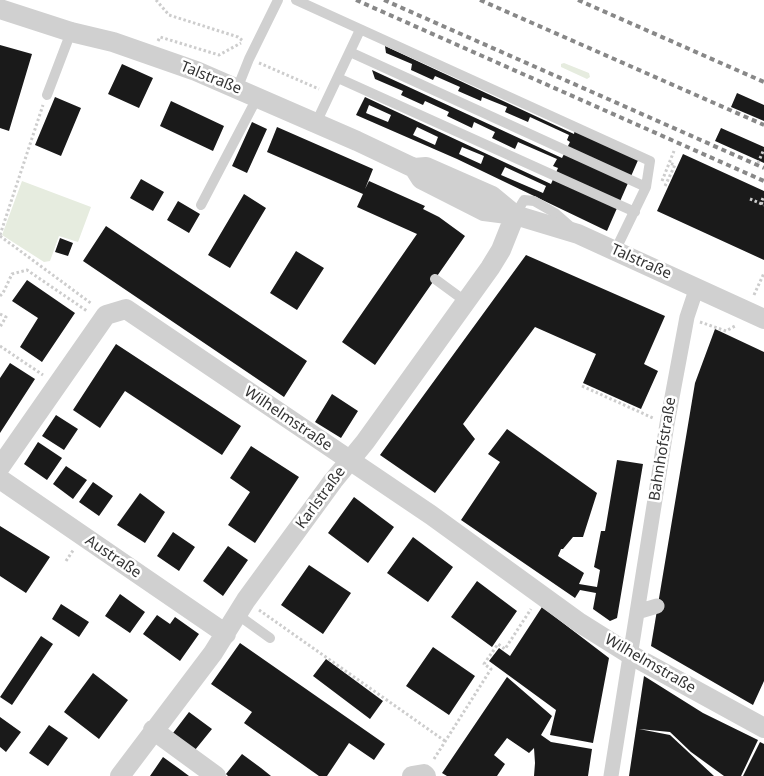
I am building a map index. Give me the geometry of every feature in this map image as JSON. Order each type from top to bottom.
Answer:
[{"type":"street","name":"Talstraße","points":[[0,9],[71,32],[113,42],[153,55],[238,89],[414,168],[426,167],[492,196],[516,215],[578,234],[764,319]]},
{"type":"street","name":"Karlstraße","points":[[120,776],[226,634],[242,608],[490,268],[501,250],[516,215]]},
{"type":"street","name":"Bahnhofstraße","points":[[611,776],[666,424],[687,317],[697,287]]},
{"type":"street","name":"Wilhelmstraße","points":[[104,318],[126,309],[431,516],[630,656],[764,728]]},
{"type":"street","points":[[0,467],[104,318]]},
{"type":"street","name":"Austraße","points":[[0,479],[226,634]]},
{"type":"street","points":[[637,612],[658,606]]},
{"type":"street","points":[[153,730],[216,776]]},
{"type":"lane","points":[[238,89],[249,59],[278,0]]},
{"type":"lane","points":[[296,0],[650,161],[646,187],[615,251]]},
{"type":"lane","points":[[316,123],[360,30]]},
{"type":"lane","points":[[47,95],[71,32]]},
{"type":"lane","points":[[350,52],[646,187]]},
{"type":"lane","points":[[338,78],[635,212]]},
{"type":"lane","points":[[201,205],[257,98]]},
{"type":"lane","points":[[435,279],[465,302]]},
{"type":"lane","points":[[242,608],[270,638]]},
{"type":"path","points":[[156,0],[169,15],[238,37],[256,47]]},
{"type":"path","points":[[153,55],[160,37],[219,55],[244,42]]},
{"type":"path","points":[[249,59],[315,89],[332,92]]},
{"type":"path","points":[[47,95],[0,236],[104,318]]},
{"type":"path","points":[[758,163],[764,149]]},
{"type":"path","points":[[660,184],[674,151]]},
{"type":"path","points":[[665,186],[675,165],[669,163]]},
{"type":"path","points":[[763,198],[761,203],[764,205]]},
{"type":"path","points":[[750,199],[764,205]]},
{"type":"path","points":[[0,296],[12,274],[26,270],[104,318]]},
{"type":"path","points":[[752,298],[764,273]]},
{"type":"path","points":[[0,314],[6,317],[0,327]]},
{"type":"path","points":[[687,317],[726,331]]},
{"type":"path","points":[[0,346],[58,385]]},
{"type":"path","points":[[582,386],[666,424]]},
{"type":"path","points":[[421,775],[492,669],[484,664],[498,644],[505,649],[540,594]]},
{"type":"path","points":[[242,608],[445,741]]},
{"type":"shaded area","points":[[564,63],[589,73],[590,77],[587,79],[561,67],[561,64]]},
{"type":"shaded area","points":[[22,181],[91,207],[78,242],[59,236],[50,261],[44,262],[2,235]]},
{"type":"building","points":[[0,45],[32,54],[9,131],[0,128]]},
{"type":"building","points":[[385,46],[574,134],[575,129],[639,158],[607,231],[457,159],[356,115],[365,97],[551,184],[558,168],[553,166],[557,159],[518,142],[515,149],[492,138],[495,132],[474,122],[472,128],[447,116],[449,112],[425,101],[423,105],[401,95],[403,91],[375,79],[372,70],[562,158],[570,142],[567,140],[569,135],[530,117],[528,122],[505,112],[507,107],[482,97],[481,101],[458,91],[460,87],[435,76],[433,80],[411,70],[412,64],[386,53]],"holes":[[[369,105],[391,115],[388,122],[366,113]],[[417,127],[438,137],[435,145],[413,135]],[[462,147],[484,156],[481,164],[459,154]],[[505,167],[546,186],[543,193],[501,175]]]},
{"type":"building","points":[[122,64],[153,78],[139,108],[108,94]]},
{"type":"building","points":[[737,93],[764,105],[764,121],[731,107]]},
{"type":"building","points":[[55,97],[81,108],[61,156],[35,145]]},
{"type":"building","points":[[171,101],[224,126],[213,151],[160,126]]},
{"type":"building","points":[[252,122],[267,129],[247,173],[232,166]]},
{"type":"building","points":[[277,127],[373,169],[365,189],[369,181],[425,206],[423,209],[439,217],[465,236],[375,365],[342,342],[417,234],[357,207],[363,194],[267,152]]},
{"type":"building","points":[[721,128],[764,147],[764,163],[715,141]]},
{"type":"building","points":[[683,154],[764,191],[764,260],[657,211]]},
{"type":"building","points":[[141,179],[164,192],[153,211],[130,198]]},
{"type":"building","points":[[244,194],[266,208],[230,268],[208,255]]},
{"type":"building","points":[[178,201],[200,214],[189,233],[167,220]]},
{"type":"building","points":[[106,226],[307,361],[284,397],[83,261]]},
{"type":"building","points":[[60,238],[73,243],[68,256],[55,252]]},
{"type":"building","points":[[296,251],[324,268],[297,310],[270,293]]},
{"type":"building","points":[[526,255],[665,316],[644,364],[658,371],[641,409],[583,383],[596,354],[535,327],[463,424],[475,439],[435,493],[380,455]]},
{"type":"building","points":[[27,280],[75,313],[42,362],[20,347],[38,318],[12,301]]},
{"type":"building","points":[[715,329],[764,352],[764,681],[753,705],[651,646],[695,383]]},
{"type":"building","points":[[116,344],[241,426],[222,455],[125,391],[100,428],[73,410]]},
{"type":"building","points":[[10,363],[35,379],[0,433],[0,378]]},
{"type":"building","points":[[332,394],[358,411],[341,438],[315,422]]},
{"type":"building","points":[[56,415],[78,429],[64,450],[42,436]]},
{"type":"building","points":[[507,429],[597,493],[583,537],[573,537],[561,549],[558,556],[584,573],[579,584],[597,587],[600,570],[594,567],[601,531],[605,531],[617,460],[643,464],[617,618],[610,621],[593,609],[596,593],[580,590],[575,598],[461,520],[500,462],[488,454]]},
{"type":"building","points":[[38,442],[62,458],[47,480],[24,464]]},
{"type":"building","points":[[251,446],[299,477],[255,543],[228,525],[250,492],[230,478]]},
{"type":"building","points":[[66,466],[87,480],[73,499],[53,484]]},
{"type":"building","points":[[93,482],[113,496],[99,516],[79,502]]},
{"type":"building","points":[[140,493],[165,512],[145,543],[117,525]]},
{"type":"building","points":[[354,497],[394,527],[368,563],[328,533]]},
{"type":"building","points":[[0,526],[50,557],[26,593],[0,576]]},
{"type":"building","points":[[173,532],[195,547],[179,571],[157,556]]},
{"type":"building","points":[[413,537],[453,567],[428,602],[387,573]]},
{"type":"building","points":[[228,546],[248,560],[223,596],[203,581]]},
{"type":"building","points":[[309,565],[351,593],[323,634],[281,605]]},
{"type":"building","points":[[477,581],[517,611],[492,647],[451,617]]},
{"type":"building","points":[[120,594],[145,612],[130,633],[105,616]]},
{"type":"building","points":[[61,604],[89,622],[79,637],[52,619]]},
{"type":"building","points":[[542,607],[609,658],[593,743],[550,735],[556,710],[489,661],[499,648],[510,656]]},
{"type":"building","points":[[157,615],[170,624],[175,617],[199,634],[180,661],[143,634]]},
{"type":"building","points":[[41,636],[53,644],[12,705],[0,697]]},
{"type":"building","points":[[240,643],[385,744],[374,760],[349,743],[327,776],[319,776],[244,723],[252,712],[211,684]]},
{"type":"building","points":[[433,647],[475,676],[449,715],[406,686]]},
{"type":"building","points":[[326,659],[383,701],[370,719],[313,676]]},
{"type":"building","points":[[93,673],[128,700],[99,739],[64,712]]},
{"type":"building","points":[[644,676],[703,713],[758,740],[741,776],[724,776],[691,752],[670,732],[639,729],[670,735],[714,776],[629,776]]},
{"type":"building","points":[[507,677],[552,716],[541,735],[551,742],[592,749],[588,776],[534,776],[534,748],[529,753],[507,738],[494,755],[505,764],[497,776],[447,776],[442,773]]},
{"type":"building","points":[[189,712],[212,729],[195,750],[173,733]]},
{"type":"building","points":[[0,717],[21,732],[6,752],[0,747]]},
{"type":"building","points":[[49,725],[68,738],[48,766],[29,753]]},
{"type":"building","points":[[760,742],[764,744],[764,776],[743,776]]},
{"type":"building","points":[[242,754],[271,776],[228,776],[226,774]]},
{"type":"building","points":[[163,757],[181,770],[189,776],[150,776]]},
{"type":"railway","points":[[356,0],[764,181]]},
{"type":"railway","points":[[384,0],[764,168]]},
{"type":"railway","points":[[480,0],[764,125]]},
{"type":"railway","points":[[578,0],[764,82]]}]
